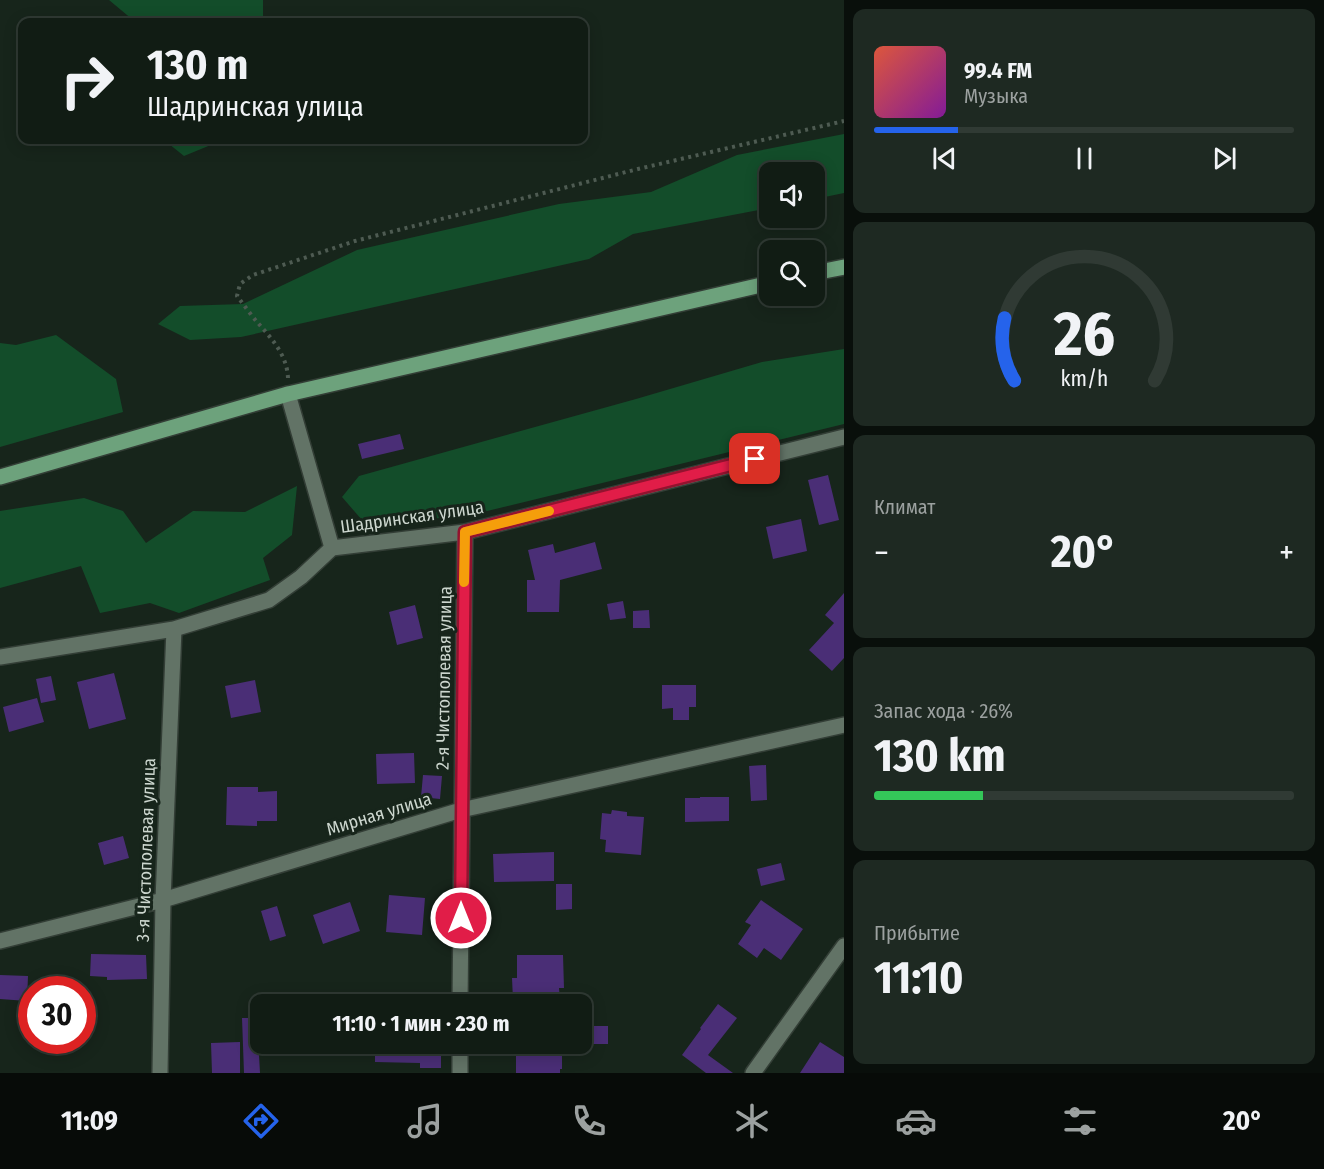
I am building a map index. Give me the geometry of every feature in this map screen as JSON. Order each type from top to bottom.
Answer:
[{"type":"main road","points":[[825,271],[844,267]]},
{"type":"main road","points":[[0,477],[288,394],[759,287]]},
{"type":"street","points":[[288,394],[332,548]]},
{"type":"street","name":"Шадринская улица","points":[[0,657],[174,629],[269,600],[301,577],[332,548],[465,532],[844,437]]},
{"type":"street","name":"2-я Чистополевая улица","points":[[460,994],[465,532]]},
{"type":"street","name":"3-я Чистополевая улица","points":[[160,1073],[163,900],[174,629]]},
{"type":"street","name":"Мирная улица","points":[[0,941],[163,900],[461,810],[844,726]]},
{"type":"street","points":[[753,1073],[844,946]]},
{"type":"street","points":[[460,1054],[460,1073]]},
{"type":"path","points":[[288,394],[288,369],[276,342],[237,296],[240,284],[253,275],[355,241],[638,169],[844,121]]},
{"type":"green space","points":[[109,0],[263,0],[263,18],[131,18]]},
{"type":"green space","points":[[844,134],[844,193],[825,197],[825,162],[759,162],[759,210],[633,234],[589,259],[241,337],[190,340],[158,324],[180,306],[243,304],[357,250],[559,204],[651,192],[737,155]]},
{"type":"green space","points":[[169,144],[213,144],[184,156]]},
{"type":"green space","points":[[56,335],[116,379],[123,412],[0,447],[0,343],[16,345]]},
{"type":"green space","points":[[844,349],[844,424],[479,513],[368,527],[342,497],[359,476],[762,362]]},
{"type":"green space","points":[[297,486],[292,535],[263,558],[270,580],[179,613],[150,603],[100,613],[81,566],[0,588],[0,511],[84,498],[123,511],[146,543],[193,511],[245,512]]},
{"type":"building","points":[[400,434],[404,449],[362,459],[358,444]]},
{"type":"building","points":[[828,475],[839,520],[819,525],[808,480]]},
{"type":"building","points":[[801,519],[807,551],[773,559],[766,527]]},
{"type":"building","points":[[595,542],[602,569],[560,580],[559,612],[527,612],[527,580],[535,580],[528,550],[553,544],[555,553]]},
{"type":"building","points":[[844,593],[844,658],[832,671],[809,650],[834,623],[825,615]]},
{"type":"building","points":[[623,601],[626,618],[610,620],[607,604]]},
{"type":"building","points":[[415,605],[423,638],[397,645],[389,612]]},
{"type":"building","points":[[649,610],[650,628],[633,628],[633,611]]},
{"type":"building","points":[[114,673],[126,719],[89,729],[77,682]]},
{"type":"building","points":[[51,676],[56,700],[41,703],[36,679]]},
{"type":"building","points":[[255,680],[261,712],[231,718],[225,686]]},
{"type":"building","points":[[662,685],[696,685],[696,707],[689,707],[689,720],[673,720],[673,708],[662,709]]},
{"type":"building","points":[[37,698],[44,722],[9,732],[3,707]]},
{"type":"building","points":[[414,753],[415,783],[377,784],[376,754]]},
{"type":"building","points":[[766,765],[767,800],[751,801],[749,766]]},
{"type":"building","points":[[423,775],[442,776],[440,799],[421,797]]},
{"type":"building","points":[[227,787],[258,787],[258,792],[277,791],[277,821],[257,821],[257,826],[226,825]]},
{"type":"building","points":[[729,797],[729,821],[685,822],[685,798]]},
{"type":"building","points":[[612,810],[627,812],[627,816],[644,817],[641,855],[605,852],[606,840],[600,839],[602,813],[611,814]]},
{"type":"building","points":[[123,836],[129,858],[104,865],[98,843]]},
{"type":"building","points":[[554,852],[554,881],[494,882],[493,854]]},
{"type":"building","points":[[781,863],[785,880],[761,886],[757,869]]},
{"type":"building","points":[[556,884],[572,884],[572,909],[556,910]]},
{"type":"building","points":[[389,895],[425,898],[422,935],[386,932]]},
{"type":"building","points":[[761,900],[803,929],[781,960],[764,948],[757,958],[738,944],[751,925],[745,922]]},
{"type":"building","points":[[350,902],[360,931],[323,944],[313,915]]},
{"type":"building","points":[[277,906],[286,936],[270,941],[261,911]]},
{"type":"building","points":[[91,954],[146,955],[147,979],[107,980],[107,977],[90,976]]},
{"type":"building","points":[[517,955],[563,955],[564,988],[559,988],[560,994],[513,994],[512,978],[517,978]]},
{"type":"building","points":[[0,975],[28,976],[18,976],[18,1000],[0,999]]},
{"type":"building","points":[[718,1004],[737,1018],[708,1055],[733,1073],[706,1073],[682,1055]]},
{"type":"building","points":[[242,1018],[250,1018],[250,1054],[259,1054],[260,1073],[244,1073]]},
{"type":"building","points":[[592,1026],[608,1026],[608,1044],[592,1044]]},
{"type":"building","points":[[240,1042],[240,1073],[212,1073],[211,1043]]},
{"type":"building","points":[[820,1042],[844,1057],[844,1073],[800,1073]]},
{"type":"building","points":[[375,1054],[441,1054],[441,1068],[420,1068],[420,1063],[375,1062]]},
{"type":"building","points":[[516,1054],[562,1054],[560,1073],[516,1073]]},
{"type":"slow traffic","points":[[464,582],[465,532],[549,511]]},
{"type":"route","points":[[461,918],[465,532],[755,459]]}]
